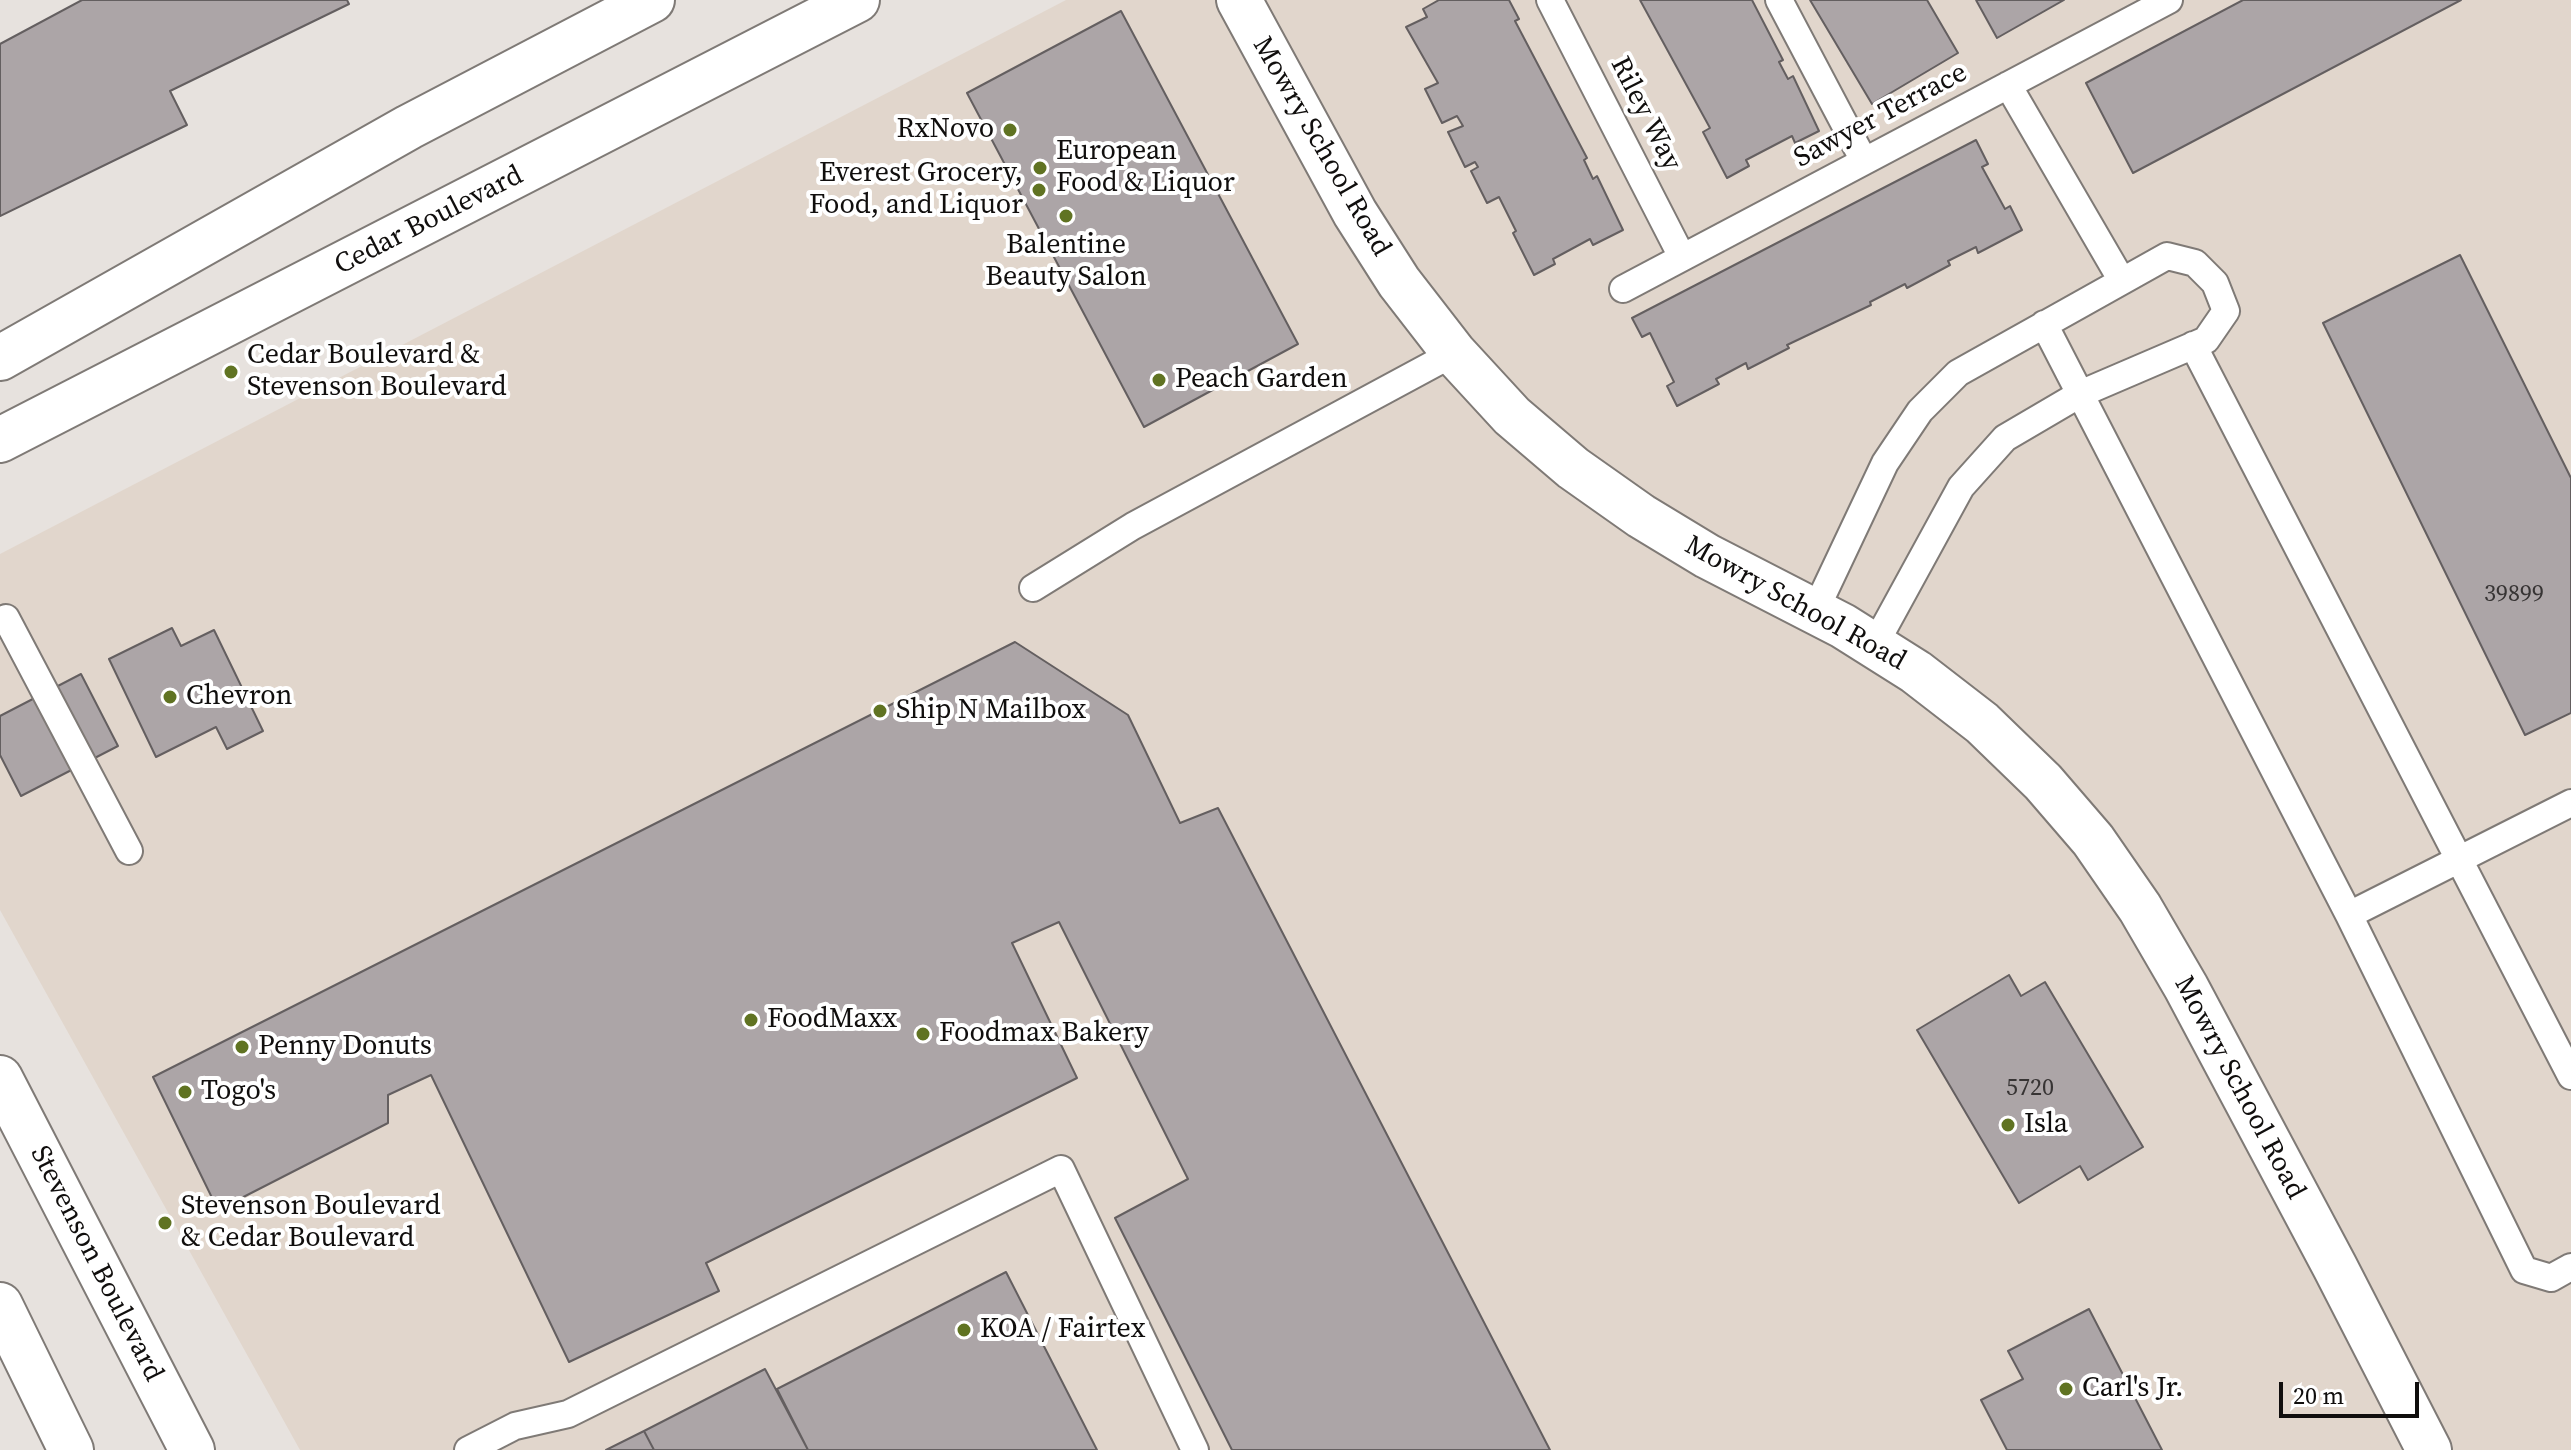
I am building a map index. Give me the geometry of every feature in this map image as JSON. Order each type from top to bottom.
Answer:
[{"type":"main road","points":[[0,358],[409,127],[652,0]]},
{"type":"main road","name":"Cedar Boulevard","points":[[0,440],[857,0]]},
{"type":"main road","name":"Mowry School Road","points":[[1239,0],[1355,213],[1399,282],[1454,353],[1512,416],[1641,516],[1707,556],[1815,611],[1916,672],[1982,723],[2043,782],[2093,840],[2140,908],[2335,1267],[2429,1450]]},
{"type":"main road","name":"Stevenson Boulevard","points":[[0,1078],[192,1450]]},
{"type":"main road","points":[[0,1305],[71,1450]]},
{"type":"lane","name":"Riley Way","points":[[1550,0],[1682,257]]},
{"type":"lane","points":[[1779,0],[1864,161]]},
{"type":"lane","name":"Sawyer Terrace","points":[[1623,289],[2008,85],[2123,11],[2169,0]]},
{"type":"lane","points":[[2008,85],[2122,281]]},
{"type":"lane","points":[[1815,611],[1885,463],[1920,411],[1958,373],[2167,256],[2195,263],[2215,283],[2226,311],[2206,340],[2080,394],[2005,438],[1961,487],[1874,646]]},
{"type":"lane","points":[[2044,324],[2349,915],[2524,1270],[2551,1278],[2571,1267]]},
{"type":"lane","points":[[2193,345],[2571,1076]]},
{"type":"lane","points":[[1033,588],[1133,526],[1454,353]]},
{"type":"lane","points":[[6,618],[129,851]]},
{"type":"lane","points":[[2349,915],[2571,803]]},
{"type":"lane","points":[[468,1450],[515,1426],[568,1414],[1061,1169],[1195,1450]]},
{"type":"shaded area","points":[[1066,0],[2571,0],[2571,1450],[300,1450],[0,910],[0,554]]},
{"type":"building","points":[[82,0],[347,0],[349,4],[170,91],[187,125],[0,216],[0,44]]},
{"type":"building","points":[[1439,0],[1509,0],[1519,19],[1515,21],[1587,158],[1584,160],[1593,179],[1597,176],[1623,230],[1593,245],[1590,239],[1553,259],[1555,264],[1534,275],[1499,197],[1487,203],[1471,171],[1478,167],[1475,162],[1465,167],[1448,132],[1463,126],[1457,116],[1442,123],[1425,89],[1438,83],[1406,27],[1427,17],[1423,9]]},
{"type":"building","points":[[1640,0],[1752,0],[1783,60],[1779,62],[1788,79],[1793,76],[1819,131],[1795,143],[1792,136],[1746,160],[1749,166],[1727,178],[1703,132],[1710,128]]},
{"type":"building","points":[[1810,0],[1927,0],[1958,53],[1872,104]]},
{"type":"building","points":[[1976,0],[2064,0],[1997,38]]},
{"type":"building","points":[[2243,0],[2461,0],[2133,173],[2086,83]]},
{"type":"building","points":[[1121,11],[1298,344],[1144,427],[967,93]]},
{"type":"building","points":[[1976,140],[1988,164],[1982,167],[2005,209],[2010,206],[2022,230],[1978,253],[1976,247],[1948,261],[1950,265],[1907,288],[1905,284],[1870,302],[1871,305],[1787,345],[1789,348],[1748,369],[1746,363],[1716,379],[1719,384],[1677,406],[1667,386],[1674,382],[1650,333],[1642,337],[1632,318]]},
{"type":"building","points":[[2460,255],[2571,478],[2571,713],[2525,735],[2323,323]]},
{"type":"building","points":[[172,628],[181,646],[214,630],[263,731],[227,749],[216,727],[156,757],[109,659]]},
{"type":"building","points":[[1015,642],[1128,715],[1180,823],[1218,808],[1550,1450],[1232,1450],[1115,1218],[1188,1179],[1059,922],[1012,943],[1077,1078],[706,1263],[719,1291],[569,1362],[431,1075],[388,1095],[388,1123],[218,1210],[153,1077]]},
{"type":"building","points":[[81,674],[118,746],[21,796],[0,755],[0,716]]},
{"type":"building","points":[[2009,975],[2021,996],[2045,982],[2143,1147],[2088,1180],[2080,1166],[2019,1203],[1917,1030]]},
{"type":"building","name":"KOA / Fairtex","points":[[1006,1272],[1097,1450],[808,1450],[777,1389]]},
{"type":"building","name":"Carl's Jr.","points":[[2089,1309],[2162,1450],[2007,1450],[1981,1400],[2023,1379],[2008,1351]]},
{"type":"building","points":[[765,1369],[808,1450],[654,1450],[644,1431]]},
{"type":"building","points":[[644,1431],[654,1450],[606,1450]]},
{"type":"place","name":"RxNovo","points":[[1010,130]]},
{"type":"place","name":"European Food & Liquor","points":[[1040,168]]},
{"type":"place","name":"Everest Grocery, Food, and Liquor","points":[[1039,190]]},
{"type":"place","name":"Balentine Beauty Salon","points":[[1066,216]]},
{"type":"place","name":"Cedar Boulevard & Stevenson Boulevard","points":[[231,372]]},
{"type":"place","name":"Peach Garden","points":[[1159,380]]},
{"type":"place","name":"Chevron","points":[[170,697]]},
{"type":"place","name":"Ship N Mailbox","points":[[880,711]]},
{"type":"place","name":"FoodMaxx","points":[[751,1020]]},
{"type":"place","name":"Foodmax Bakery","points":[[923,1034]]},
{"type":"place","name":"Penny Donuts","points":[[242,1047]]},
{"type":"place","name":"Togo's","points":[[185,1092]]},
{"type":"place","name":"Isla","points":[[2008,1125]]},
{"type":"place","name":"Stevenson Boulevard & Cedar Boulevard","points":[[165,1223]]},
{"type":"place","name":"KOA / Fairtex","points":[[964,1330]]},
{"type":"place","name":"Carl's Jr.","points":[[2066,1389]]}]
